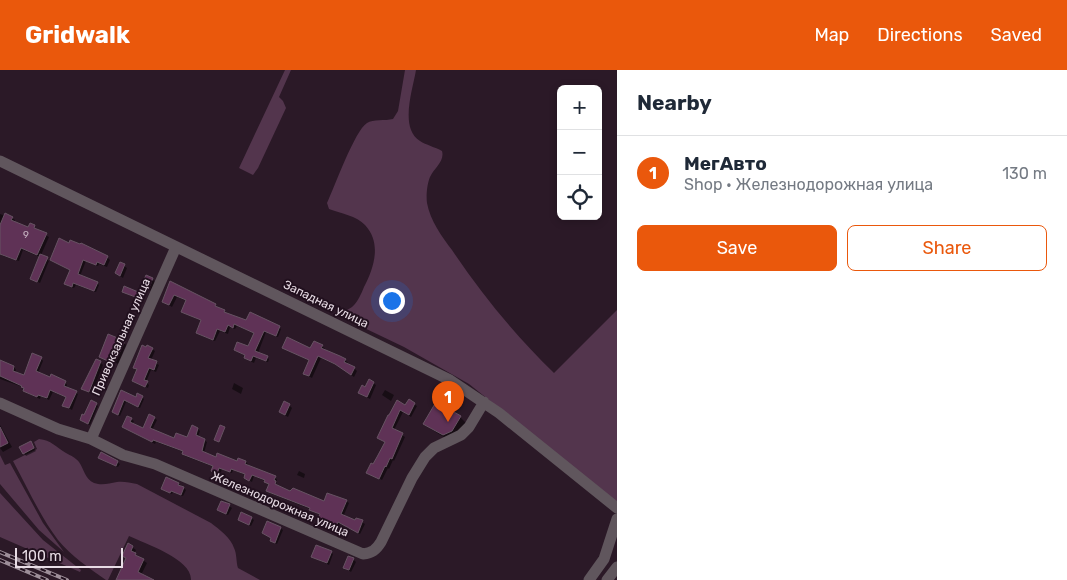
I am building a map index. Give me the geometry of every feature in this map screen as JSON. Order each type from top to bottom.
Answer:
[{"type":"street","name":"Западная улица","points":[[0,161],[434,372],[484,402],[617,508]]},
{"type":"street","name":"Привокзальная улица","points":[[91,439],[176,247]]},
{"type":"street","name":"Железнодорожная улица","points":[[0,403],[58,429],[91,439],[124,455],[154,464],[365,554],[374,551],[381,542],[412,478],[425,457],[434,448],[461,435],[469,427],[484,402]]},
{"type":"street","points":[[589,580],[604,559],[617,518]]},
{"type":"street","points":[[607,580],[617,567]]},
{"type":"shaded area","points":[[285,70],[291,70],[279,97],[286,108],[253,175],[239,168]]},
{"type":"shaded area","points":[[405,70],[416,70],[410,97],[410,127],[420,141],[442,151],[443,155],[427,186],[427,203],[431,216],[440,234],[463,267],[513,330],[554,373],[617,310],[617,502],[469,384],[404,347],[333,313],[352,307],[358,300],[371,272],[375,248],[370,232],[362,222],[329,209],[327,203],[351,147],[362,128],[370,122],[393,119],[398,111]]},
{"type":"shaded area","points":[[39,439],[50,442],[76,459],[94,483],[122,482],[137,484],[211,523],[232,544],[236,553],[238,568],[260,580],[191,580],[189,572],[184,565],[176,559],[129,536],[108,580],[106,580],[74,557],[58,540],[51,531],[13,461],[37,449],[34,442]]},
{"type":"shaded area","points":[[0,455],[5,465],[10,463],[43,523],[64,552],[39,530],[0,484]]},
{"type":"shaded area","points":[[0,493],[43,540],[81,570],[80,572],[0,537]]},
{"type":"building","points":[[5,213],[13,217],[11,220],[28,227],[30,223],[35,225],[34,228],[47,233],[37,255],[21,248],[16,260],[0,254],[0,225]]},
{"type":"building","points":[[59,238],[69,243],[70,240],[81,243],[108,256],[104,265],[97,262],[96,265],[83,260],[78,274],[98,282],[94,291],[73,283],[72,287],[64,284],[70,270],[50,260]]},
{"type":"building","points":[[40,254],[48,257],[37,282],[30,279]]},
{"type":"building","points":[[120,262],[125,264],[120,276],[115,273]]},
{"type":"building","points":[[146,275],[153,278],[148,290],[141,287]]},
{"type":"building","points":[[170,281],[216,304],[215,306],[225,310],[224,312],[246,320],[250,312],[280,326],[276,336],[264,331],[255,351],[268,356],[266,361],[253,356],[251,361],[244,358],[245,355],[234,350],[237,342],[248,346],[254,333],[234,324],[233,328],[228,325],[225,332],[217,329],[213,340],[196,333],[201,320],[181,312],[186,300],[174,295],[169,305],[162,302]]},
{"type":"building","points":[[124,286],[143,294],[141,299],[122,292]]},
{"type":"building","points":[[108,334],[125,341],[115,362],[99,357]]},
{"type":"building","points":[[287,337],[310,348],[314,341],[323,345],[321,348],[346,359],[344,362],[355,367],[351,375],[335,364],[318,356],[309,376],[303,374],[309,360],[282,348]]},
{"type":"building","points":[[142,345],[153,348],[148,358],[157,361],[154,370],[149,368],[144,380],[148,381],[145,387],[132,381],[137,369],[133,368]]},
{"type":"building","points":[[32,353],[42,357],[36,371],[50,377],[51,374],[66,381],[64,386],[77,391],[69,408],[62,406],[66,397],[50,390],[47,398],[38,395],[37,397],[23,391],[24,388],[22,386],[0,376],[0,360],[14,366],[13,371],[24,375]]},
{"type":"building","points":[[96,359],[101,361],[89,392],[81,389]]},
{"type":"building","points":[[369,379],[374,382],[367,397],[358,393],[362,385],[365,387]]},
{"type":"building","points":[[121,390],[136,397],[137,393],[143,396],[138,407],[124,400],[118,415],[112,412]]},
{"type":"building","points":[[409,399],[415,403],[409,415],[400,410],[392,428],[403,433],[392,459],[390,458],[379,479],[366,473],[385,442],[377,438],[388,415],[397,400],[405,405]]},
{"type":"building","points":[[91,400],[97,403],[88,424],[80,420]]},
{"type":"building","points":[[284,401],[290,404],[285,415],[279,412]]},
{"type":"building","points":[[436,402],[461,416],[452,431],[443,435],[423,424]]},
{"type":"building","points":[[149,414],[155,417],[150,428],[174,438],[176,433],[187,437],[192,425],[198,428],[196,435],[205,439],[202,451],[216,457],[217,453],[237,461],[238,458],[246,461],[245,464],[276,476],[275,484],[290,491],[293,488],[324,501],[327,493],[347,500],[341,514],[355,520],[356,518],[363,520],[358,533],[338,522],[335,528],[317,521],[320,514],[309,510],[310,508],[266,491],[269,484],[264,482],[265,480],[252,475],[249,481],[244,478],[245,474],[231,469],[230,472],[219,468],[217,474],[211,471],[213,466],[182,454],[183,451],[153,440],[152,442],[122,427],[127,416],[132,418],[130,422],[143,428]]},
{"type":"building","points":[[220,425],[225,427],[219,442],[214,440]]},
{"type":"building","points":[[0,427],[8,443],[0,447]]},
{"type":"building","points":[[31,441],[34,448],[23,454],[19,447]]},
{"type":"building","points":[[101,452],[118,461],[116,466],[98,458]]},
{"type":"building","points":[[166,477],[184,487],[181,495],[161,489]]},
{"type":"building","points":[[221,501],[230,504],[226,514],[217,510]]},
{"type":"building","points":[[241,512],[252,517],[249,525],[238,520]]},
{"type":"building","points":[[267,521],[281,527],[275,543],[270,541],[271,538],[262,533]]},
{"type":"building","points":[[128,543],[133,546],[131,551],[136,553],[135,555],[144,559],[138,572],[154,580],[116,580],[126,558],[122,556]]},
{"type":"building","points":[[316,545],[332,551],[327,563],[311,557]]},
{"type":"building","points":[[348,556],[354,558],[349,570],[343,568]]},
{"type":"railway","points":[[0,552],[67,580]]},
{"type":"railway","points":[[0,560],[47,580]]},
{"type":"place","name":"МегАвто","points":[[448,422]]}]
